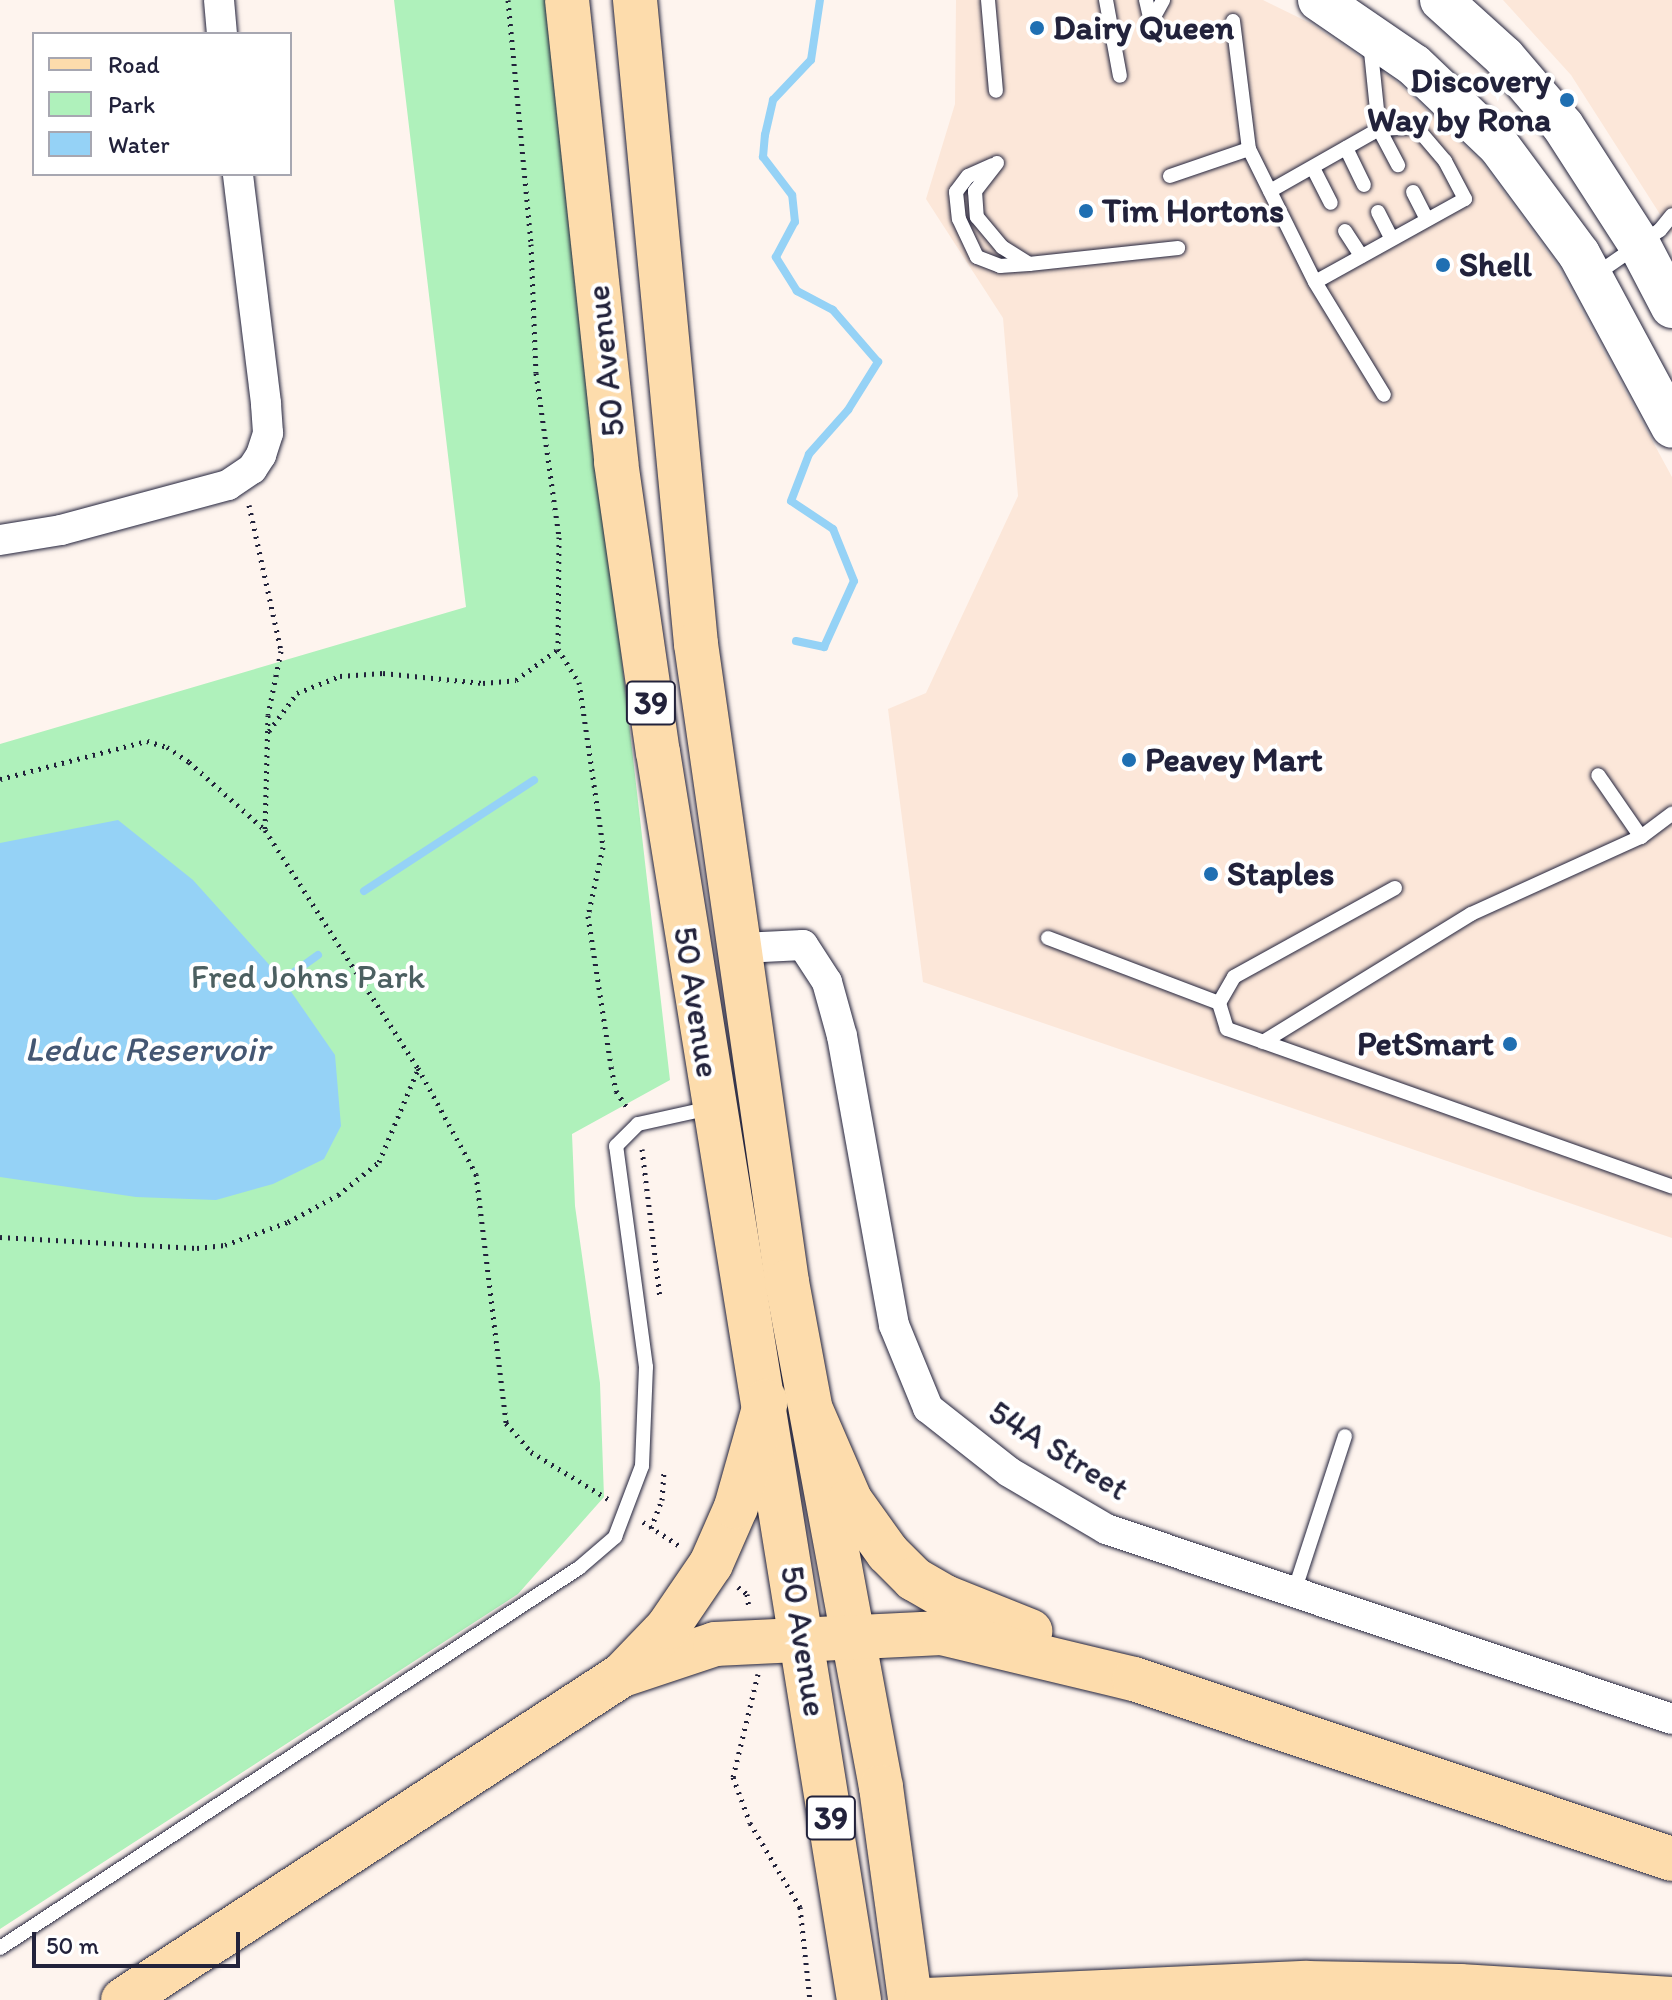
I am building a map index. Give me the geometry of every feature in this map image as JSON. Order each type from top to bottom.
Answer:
[{"type":"main road","name":"50 Avenue","points":[[567,0],[616,462],[714,1107],[766,1401],[859,2000]]},
{"type":"main road","name":"50 Avenue","points":[[635,0],[696,644],[742,948],[787,1282],[854,1634],[895,1886],[910,2000]]},
{"type":"main road","points":[[652,183],[654,65],[663,0]]},
{"type":"main road","points":[[123,2000],[622,1675],[668,1627],[711,1564],[736,1507],[766,1401]]},
{"type":"main road","points":[[812,1412],[862,1519],[914,1579],[1134,1679]]},
{"type":"main road","points":[[622,1675],[715,1644],[803,1636],[942,1633],[1134,1679],[1672,1859]]},
{"type":"main road","points":[[803,1636],[822,1646],[841,1667],[895,1886]]},
{"type":"main road","points":[[939,1998],[1307,1983],[1460,1986],[1672,1999]]},
{"type":"street","points":[[219,0],[222,32]]},
{"type":"street","points":[[1319,0],[1369,32],[1445,93],[1499,146],[1592,278],[1672,427]]},
{"type":"street","points":[[1441,0],[1504,57],[1563,126],[1639,244],[1672,307]]},
{"type":"street","points":[[0,540],[61,530],[228,485],[242,476],[261,455],[268,433],[238,176]]},
{"type":"street","name":"54A Street","points":[[742,948],[803,945],[827,982],[842,1036],[894,1325],[928,1408],[1009,1472],[1106,1529],[1672,1719]]},
{"type":"lane","points":[[988,0],[996,91]]},
{"type":"lane","points":[[1106,0],[1120,76]]},
{"type":"lane","points":[[1146,0],[1151,22],[1163,0]]},
{"type":"lane","points":[[1233,21],[1249,149],[1315,282],[1384,395]]},
{"type":"lane","points":[[1369,32],[1379,129],[1398,165]]},
{"type":"lane","points":[[1270,191],[1379,129],[1416,127],[1465,199],[1315,282]]},
{"type":"lane","points":[[1346,148],[1364,185]]},
{"type":"lane","points":[[1170,176],[1249,149]]},
{"type":"lane","points":[[1029,264],[1002,247],[977,217],[975,191],[997,163],[968,176],[956,192],[959,219],[977,257],[1000,266],[1029,264],[1178,248]]},
{"type":"lane","points":[[1313,168],[1331,203]]},
{"type":"lane","points":[[1413,192],[1427,220]]},
{"type":"lane","points":[[1378,212],[1392,239]]},
{"type":"lane","points":[[1592,278],[1672,215]]},
{"type":"lane","points":[[1345,231],[1361,256]]},
{"type":"lane","points":[[1598,775],[1641,837]]},
{"type":"lane","points":[[1263,1042],[1471,914],[1641,837],[1672,814]]},
{"type":"lane","points":[[1395,888],[1234,977],[1219,1003],[1227,1029],[1672,1187]]},
{"type":"lane","points":[[1048,938],[1219,1003]]},
{"type":"lane","points":[[0,1948],[579,1568],[615,1537],[642,1466],[646,1367],[616,1146],[638,1124],[714,1107]]},
{"type":"lane","points":[[1294,1592],[1345,1436]]},
{"type":"path","points":[[508,0],[531,244],[536,373],[559,537],[558,649],[579,682],[603,847],[588,916],[616,1091],[638,1124]]},
{"type":"path","points":[[242,476],[280,636],[267,736],[265,830]]},
{"type":"path","points":[[267,736],[287,702],[317,683],[383,673],[483,683],[516,680],[558,649]]},
{"type":"path","points":[[0,779],[147,741],[167,747],[189,762],[265,830],[418,1068],[476,1174],[506,1423],[531,1452],[711,1564],[747,1594],[754,1640],[753,1703],[733,1777],[750,1823],[800,1907],[810,2000]]},
{"type":"path","points":[[0,1237],[197,1248],[225,1245],[288,1222],[338,1195],[379,1162],[418,1068]]},
{"type":"shaded area","points":[[956,0],[1263,0],[1310,23],[1396,81],[1481,161],[1557,265],[1672,477],[1672,1238],[923,982],[888,709],[926,693],[1018,496],[1003,318],[926,199],[955,104]]},
{"type":"shaded area","points":[[1503,0],[1672,0],[1672,233],[1571,75]]},
{"type":"green space","name":"Fred Johns Park","points":[[394,0],[546,0],[670,1080],[572,1134],[575,1206],[600,1383],[604,1497],[518,1594],[0,1929],[0,744],[466,607]]},
{"type":"water","name":"Leduc Reservoir","points":[[118,820],[193,880],[283,980],[335,1055],[341,1126],[324,1159],[273,1184],[216,1200],[136,1197],[0,1177],[0,843]]},
{"type":"waterway","points":[[796,641],[824,647],[854,581],[833,529],[791,501],[809,454],[848,410],[878,362],[833,310],[797,291],[776,257],[795,222],[792,195],[763,157],[765,135],[773,100],[811,60],[820,0]]},
{"type":"waterway","points":[[364,891],[534,780]]},
{"type":"waterway","points":[[283,980],[318,955]]},
{"type":"place","name":"Dairy Queen","points":[[1037,28]]},
{"type":"place","name":"Discovery Way by Rona","points":[[1567,100]]},
{"type":"place","name":"Tim Hortons","points":[[1086,211]]},
{"type":"place","name":"Shell","points":[[1443,265]]},
{"type":"place","name":"Peavey Mart","points":[[1129,760]]},
{"type":"place","name":"Staples","points":[[1211,874]]},
{"type":"place","name":"PetSmart","points":[[1510,1044]]}]
